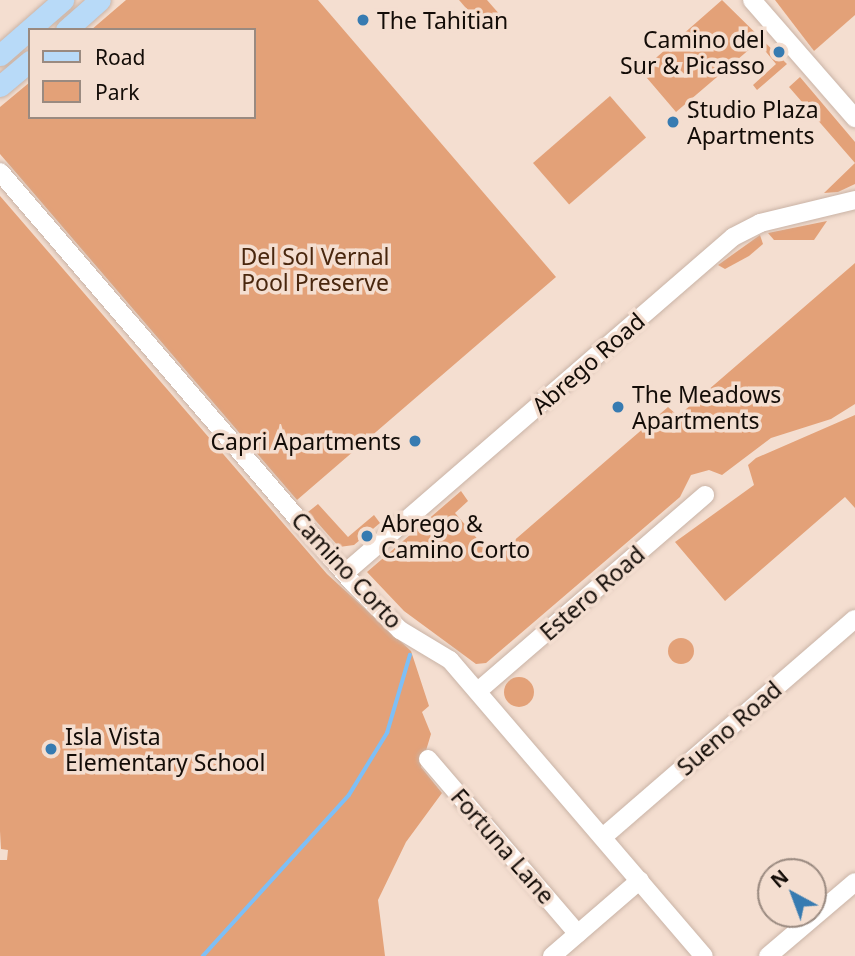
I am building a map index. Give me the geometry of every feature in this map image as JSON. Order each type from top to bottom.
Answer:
[{"type":"main road","points":[[31,28],[63,0]]},
{"type":"main road","points":[[68,28],[100,0]]},
{"type":"main road","points":[[0,55],[28,31]]},
{"type":"main road","points":[[0,86],[28,63]]},
{"type":"street","points":[[752,0],[855,118]]},
{"type":"street","name":"Camino Corto","points":[[0,172],[345,573],[400,630],[450,660],[705,956]]},
{"type":"street","name":"Abrego Road","points":[[345,573],[733,237],[760,223],[855,200]]},
{"type":"street","name":"Estero Road","points":[[478,691],[705,495]]},
{"type":"street","name":"Sueno Road","points":[[603,836],[855,619]]},
{"type":"street","name":"Fortuna Lane","points":[[428,759],[578,934]]},
{"type":"street","points":[[552,956],[640,880]]},
{"type":"street","points":[[768,956],[855,882]]},
{"type":"green space","name":"Del Sol Vernal Pool Preserve","points":[[126,0],[318,0],[556,277],[297,500],[0,154],[0,107],[28,84],[28,119],[256,119],[256,28],[93,28]]},
{"type":"green space","points":[[459,0],[487,0],[501,16],[485,30]]},
{"type":"green space","points":[[722,0],[787,64],[757,90],[753,85],[776,64],[758,42],[676,112],[641,71]]},
{"type":"green space","points":[[775,0],[855,0],[855,15],[814,51]]},
{"type":"green space","points":[[800,77],[855,142],[855,163],[789,87]]},
{"type":"green space","points":[[610,96],[646,138],[569,204],[533,163]]},
{"type":"green space","points":[[855,163],[855,184],[838,192],[824,193]]},
{"type":"green space","points":[[0,196],[327,574],[411,651],[429,706],[422,712],[431,734],[421,767],[442,793],[406,842],[378,900],[385,956],[0,956],[0,860],[7,860],[8,850],[1,849],[0,831]]},
{"type":"green space","points":[[827,221],[814,240],[774,240],[768,233]]},
{"type":"green space","points":[[760,235],[763,244],[749,256],[725,269],[718,265]]},
{"type":"green space","points":[[855,263],[855,404],[831,419],[771,438],[722,475],[709,470],[691,475],[680,497],[486,663],[476,664],[404,611],[367,572],[461,491],[468,501],[455,513],[494,558],[668,407],[678,416]]},
{"type":"green space","points":[[855,415],[855,508],[845,497],[725,601],[675,542],[754,485],[748,465],[756,458]]},
{"type":"green space","points":[[318,504],[348,537],[374,515],[380,523],[354,545],[339,547],[308,512]]},
{"type":"green space","points":[[681,638],[690,642],[694,651],[690,660],[681,664],[672,660],[668,651],[672,642]]},
{"type":"green space","points":[[519,677],[530,681],[534,692],[530,703],[519,707],[508,703],[504,692],[508,681]]},
{"type":"waterway","points":[[203,956],[349,795],[387,733],[410,655]]},
{"type":"place","name":"The Tahitian","points":[[363,20]]},
{"type":"place","name":"Camino del Sur & Picasso","points":[[779,52]]},
{"type":"place","name":"Studio Plaza Apartments","points":[[673,122]]},
{"type":"place","name":"The Meadows Apartments","points":[[618,407]]},
{"type":"place","name":"Capri Apartments","points":[[415,441]]},
{"type":"place","name":"Abrego & Camino Corto","points":[[367,536]]},
{"type":"place","name":"Isla Vista Elementary School","points":[[51,749]]}]
